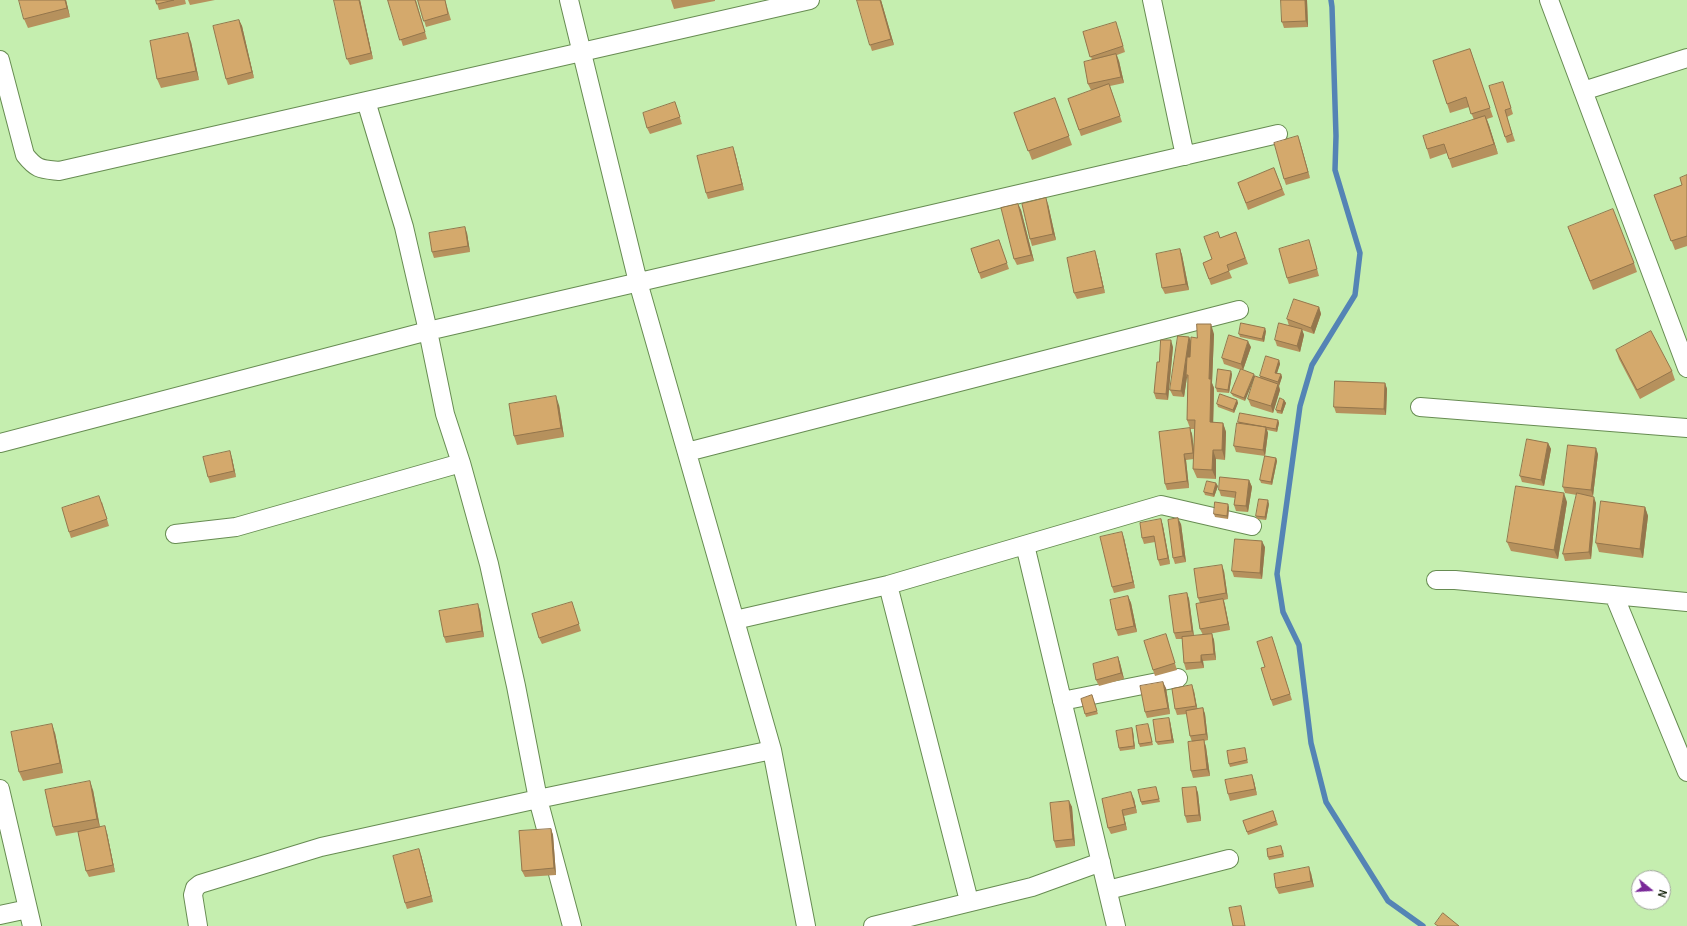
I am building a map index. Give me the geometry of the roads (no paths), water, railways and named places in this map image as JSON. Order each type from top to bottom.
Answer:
[{"type":"street","points":[[569,0],[638,282],[772,750],[806,926]]},
{"type":"street","points":[[0,60],[25,154],[34,166],[43,169],[59,170],[810,0]]},
{"type":"street","points":[[1152,0],[1185,156]]},
{"type":"street","points":[[1549,0],[1687,368]]},
{"type":"street","points":[[1583,91],[1687,58]]},
{"type":"street","points":[[366,101],[404,227],[445,414],[461,463],[489,564],[538,799],[572,926]]},
{"type":"street","points":[[0,443],[428,331],[1278,134]]},
{"type":"street","points":[[687,452],[1239,310]]},
{"type":"street","points":[[1420,407],[1687,428]]},
{"type":"street","points":[[175,534],[236,527],[461,463]]},
{"type":"street","points":[[735,620],[888,585],[1161,505],[1252,526]]},
{"type":"street","points":[[1025,545],[1116,926]]},
{"type":"street","points":[[1436,580],[1455,580],[1687,602]]},
{"type":"street","points":[[888,585],[969,901]]},
{"type":"street","points":[[1614,595],[1687,772]]},
{"type":"street","points":[[1062,701],[1178,678]]},
{"type":"street","points":[[198,926],[193,895],[195,888],[200,884],[321,847],[538,799],[772,750]]},
{"type":"street","points":[[0,789],[30,918],[0,915]]},
{"type":"street","points":[[1108,890],[1229,859]]},
{"type":"street","points":[[873,926],[969,901],[1032,887],[1101,862]]},
{"type":"waterway","points":[[1331,0],[1336,136],[1335,170],[1360,253],[1355,295],[1312,365],[1300,406],[1277,574],[1283,612],[1299,645],[1311,743],[1326,802],[1388,901],[1423,926]]}]
